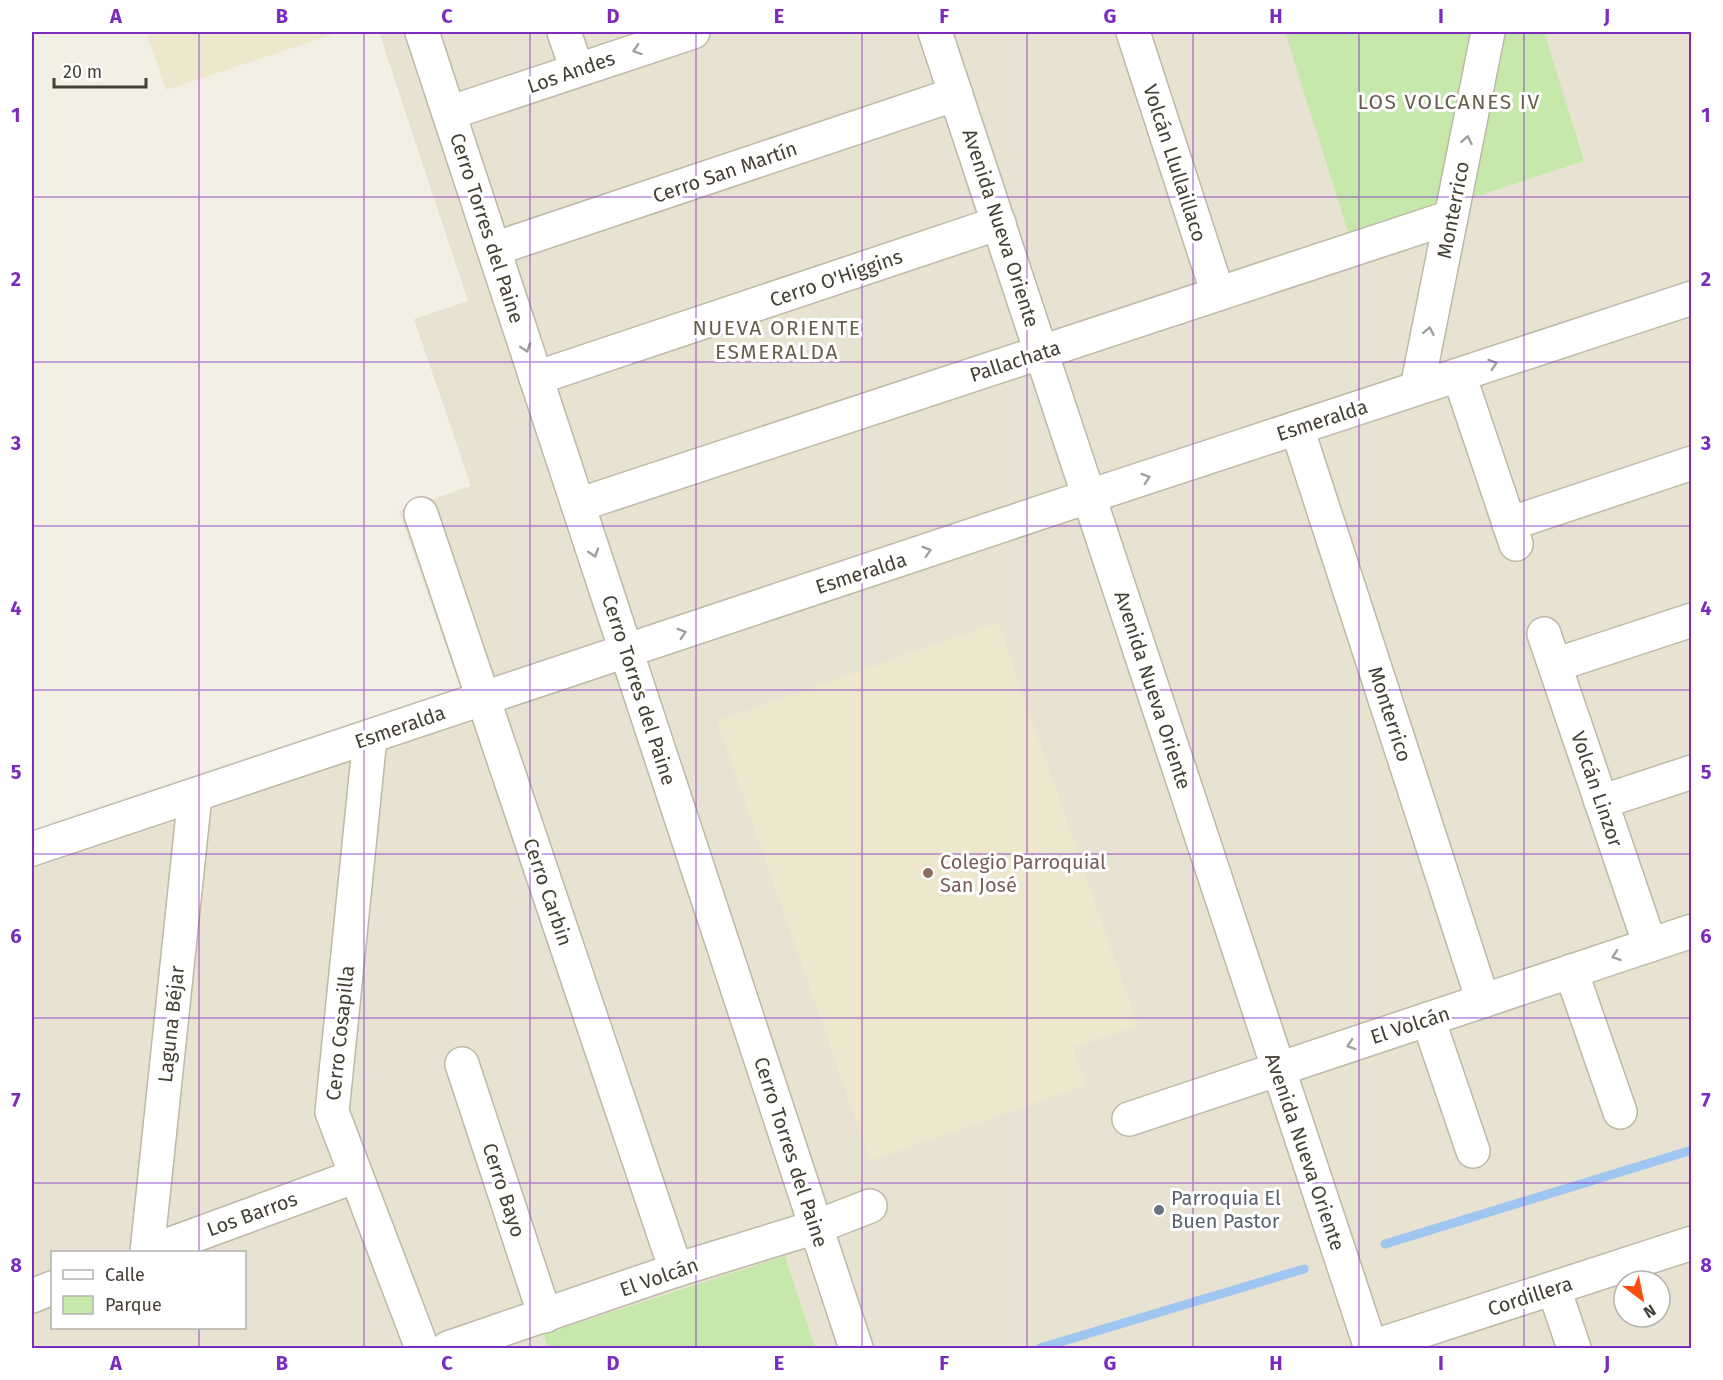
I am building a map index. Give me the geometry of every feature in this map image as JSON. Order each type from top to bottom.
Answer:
[{"type":"street","name":"Cerro Torres del Paine","points":[[422,32],[856,1348]]},
{"type":"street","points":[[564,32],[577,70]]},
{"type":"street","name":"Los Andes","points":[[449,113],[693,32]]},
{"type":"street","name":"Avenida Nueva Oriente","points":[[935,32],[1371,1348]]},
{"type":"street","name":"Volcán Llullaillaco","points":[[1133,32],[1218,294]]},
{"type":"street","name":"Monterrico","points":[[1417,388],[1488,32]]},
{"type":"street","name":"Cerro San Martín","points":[[494,249],[956,94]]},
{"type":"street","name":"Pallachata","points":[[578,505],[1451,217]]},
{"type":"street","name":"Cerro O'Higgins","points":[[537,378],[999,223]]},
{"type":"street","name":"Esmeralda","points":[[32,849],[1692,298]]},
{"type":"street","points":[[1459,375],[1513,535],[1692,463]]},
{"type":"street","name":"Monterrico","points":[[1297,428],[1484,1001]]},
{"type":"street","name":"Cerro Carbin","points":[[421,514],[676,1270]]},
{"type":"street","points":[[1555,666],[1692,620]]},
{"type":"street","name":"Volcán Linzor","points":[[1544,634],[1650,945]]},
{"type":"street","name":"Cerro Cosapilla","points":[[370,737],[332,1112],[422,1348]]},
{"type":"street","points":[[1601,802],[1692,772]]},
{"type":"street","name":"Laguna Béjar","points":[[148,1251],[195,795]]},
{"type":"street","name":"El Volcán","points":[[1129,1119],[1692,931]]},
{"type":"street","points":[[1571,971],[1620,1112]]},
{"type":"street","points":[[1428,1019],[1473,1151]]},
{"type":"street","name":"Cerro Bayo","points":[[462,1064],[533,1329]]},
{"type":"street","name":"Los Barros","points":[[151,1251],[356,1176]]},
{"type":"street","name":"El Volcán","points":[[448,1348],[533,1329],[676,1270],[816,1227],[870,1206]]},
{"type":"street","name":"Cordillera","points":[[1371,1348],[1692,1243]]},
{"type":"street","points":[[32,1296],[51,1288]]},
{"type":"street","points":[[1554,1288],[1574,1348]]},
{"type":"shaded area","points":[[146,32],[340,32],[166,90]]},
{"type":"shaded area","points":[[379,32],[1691,32],[1691,1348],[32,1348],[32,837],[463,696],[399,511],[471,486],[414,319],[468,301]]},
{"type":"shaded area","name":"Colegio Parroquial San José","points":[[998,622],[1138,1026],[1073,1048],[1086,1085],[870,1161],[717,721]]},
{"type":"green space","points":[[1285,32],[1544,32],[1584,161],[1350,238]]},
{"type":"green space","points":[[785,1256],[815,1348],[548,1348],[544,1334]]},
{"type":"waterway","points":[[1385,1244],[1692,1150]]},
{"type":"waterway","points":[[1040,1348],[1304,1269]]},
{"type":"place","name":"Colegio Parroquial San José","points":[[928,873]]},
{"type":"place","name":"Parroquia El Buen Pastor","points":[[1159,1210]]},
{"type":"district","name":"LOS VOLCANES IV","points":[[1449,102]]},
{"type":"district","name":"NUEVA ORIENTE ESMERALDA","points":[[777,340]]}]
